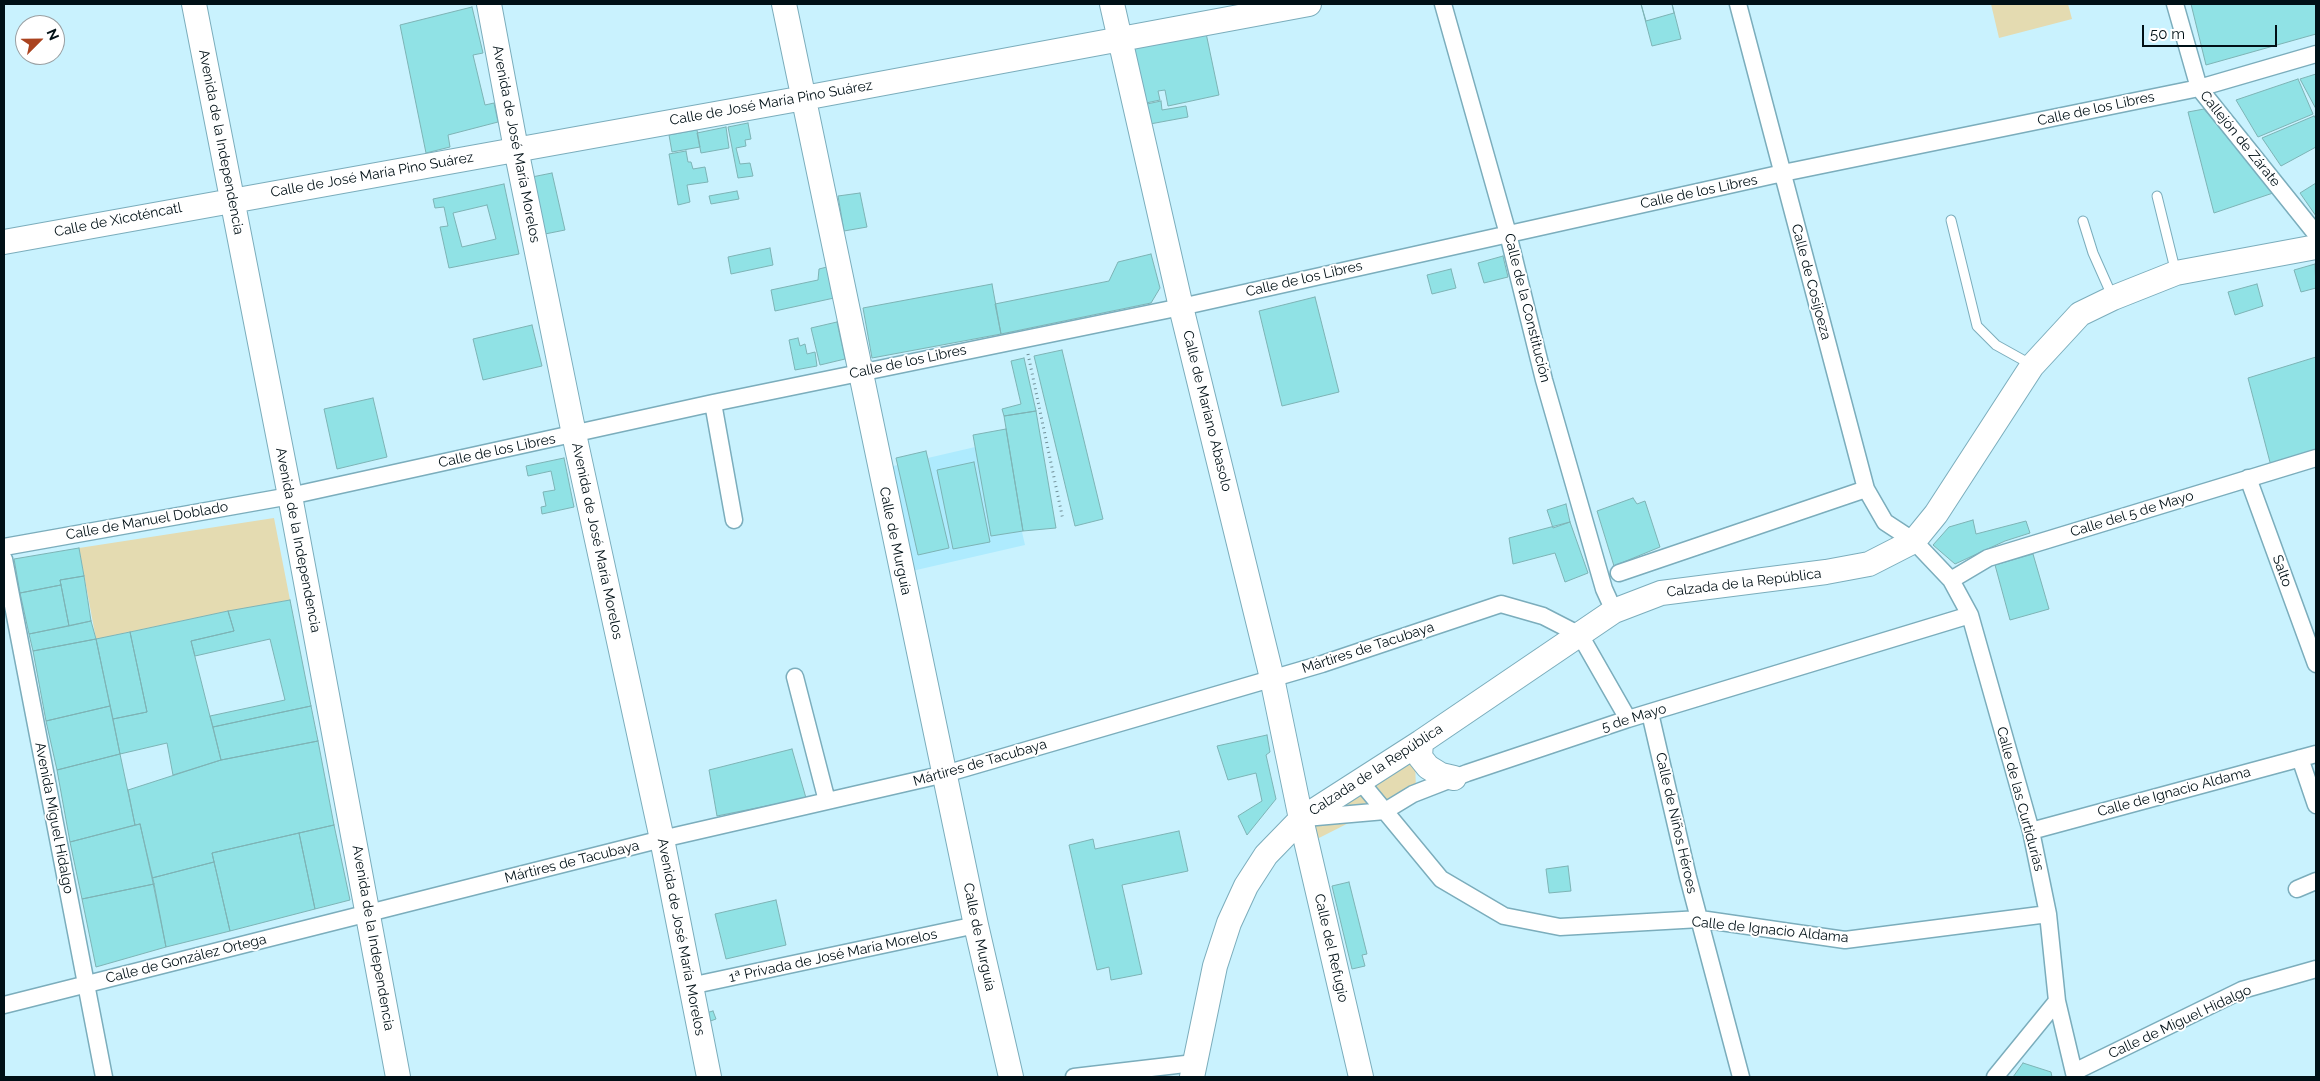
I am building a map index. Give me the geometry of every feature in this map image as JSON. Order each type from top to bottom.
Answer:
[{"type":"main road","name":"Avenida de la Independencia","points":[[194,4],[290,496],[398,1077]]},
{"type":"main road","name":"Avenida de José María Morelos","points":[[489,4],[516,149],[574,434],[662,839],[709,1077]]},
{"type":"main road","name":"Calle de Murguía","points":[[784,4],[976,925],[1011,1077]]},
{"type":"main road","name":"Calle de Mariano Abasolo","points":[[1112,4],[1181,307],[1272,678],[1301,819]]},
{"type":"main road","name":"Calle de José María Pino Suárez","points":[[232,199],[804,98],[1309,4]]},
{"type":"main road","name":"Calle de Xicoténcatl","points":[[4,242],[232,199]]},
{"type":"main road","name":"Calzada de la República","points":[[1193,1070],[1216,966],[1229,923],[1246,886],[1266,855],[1301,819],[1421,742],[1614,611],[1661,593],[1826,572],[1869,564],[1914,541],[1936,514],[2032,366],[2080,314],[2113,298],[2176,273],[2316,247]]},
{"type":"main road","points":[[1421,742],[1420,757],[1428,767],[1441,775],[1454,778]]},
{"type":"main road","name":"Calle del Refugio","points":[[1301,819],[1361,1077]]},
{"type":"street","name":"Calle de la Constitución","points":[[1443,4],[1508,234],[1544,380],[1604,589],[1614,611]]},
{"type":"street","name":"Calle de Cosijoeza","points":[[1738,4],[1866,489],[1885,522],[1914,541]]},
{"type":"street","name":"Callejón de Zárate","points":[[2175,4],[2199,88],[2316,234]]},
{"type":"street","name":"Calle de los Libres","points":[[290,496],[713,403],[1181,307],[1783,173],[2199,88],[2316,54]]},
{"type":"street","points":[[713,403],[734,520]]},
{"type":"street","name":"Calle del 5 de Mayo","points":[[1951,580],[1988,558],[2316,458]]},
{"type":"street","name":"Salto","points":[[2248,478],[2316,664]]},
{"type":"street","points":[[1619,573],[1866,489]]},
{"type":"street","name":"Calle de Manuel Doblado","points":[[4,547],[290,496]]},
{"type":"street","name":"Calle de las Curtidurías","points":[[1914,541],[1951,580],[1970,615],[2031,831],[2048,914],[2057,1001],[2075,1075]]},
{"type":"street","name":"Avenida Miguel Hidalgo","points":[[4,559],[104,1077]]},
{"type":"street","name":"Mártires de Tacubaya","points":[[368,914],[662,839],[945,774],[1322,664],[1501,604],[1543,616],[1580,635]]},
{"type":"street","name":"5 de Mayo","points":[[1301,819],[1385,810],[1413,794],[1454,778],[1628,719],[1970,615]]},
{"type":"street","points":[[1580,635],[1628,719]]},
{"type":"street","points":[[795,677],[827,801]]},
{"type":"street","name":"Calle de Niños Héroes","points":[[1650,713],[1741,1077]]},
{"type":"street","name":"Calle de Ignacio Aldama","points":[[2031,831],[2316,754]]},
{"type":"street","points":[[2300,758],[2316,805]]},
{"type":"street","name":"Calle de Ignacio Aldama","points":[[1360,781],[1441,880],[1504,916],[1560,927],[1700,919],[1845,940],[2048,914]]},
{"type":"street","points":[[2297,890],[2316,881]]},
{"type":"street","name":"Calle de González Ortega","points":[[4,1005],[368,914]]},
{"type":"street","name":"1ª Prívada de José María Morelos","points":[[690,986],[976,925]]},
{"type":"street","name":"Calle de Miguel Hidalgo","points":[[2075,1075],[2242,990],[2316,969]]},
{"type":"street","points":[[1995,1077],[2057,1001]]},
{"type":"street","points":[[1074,1077],[1193,1070]]},
{"type":"lane","points":[[2157,196],[2176,273]]},
{"type":"lane","points":[[1951,220],[1977,326],[1996,345],[2032,366]]},
{"type":"lane","points":[[2083,221],[2093,253],[2113,298]]},
{"type":"path","points":[[1025,338],[1063,520]]},
{"type":"shaded area","points":[[1991,4],[2068,4],[2072,19],[1999,38]]},
{"type":"shaded area","points":[[1001,441],[1025,545],[912,571],[889,467]]},
{"type":"shaded area","points":[[274,518],[290,600],[96,639],[79,548]]},
{"type":"shaded area","points":[[1415,762],[1416,789],[1313,841],[1302,819]]},
{"type":"building","points":[[1641,4],[1646,21],[1674,13],[1672,4],[1681,39],[1652,46]]},
{"type":"building","points":[[2191,4],[2316,4],[2316,34],[2206,65]]},
{"type":"building","points":[[472,7],[483,53],[473,55],[485,105],[494,103],[498,122],[448,135],[450,147],[426,153],[400,25]]},
{"type":"building","points":[[1206,33],[1219,95],[1168,106],[1165,90],[1158,91],[1160,100],[1146,103],[1134,48]]},
{"type":"building","points":[[2316,74],[2316,109],[2300,79]]},
{"type":"building","points":[[2298,79],[2313,114],[2258,137],[2236,100]]},
{"type":"building","points":[[1161,101],[1162,110],[1186,106],[1188,117],[1150,124],[1147,104]]},
{"type":"building","points":[[2204,109],[2273,193],[2214,213],[2188,112]]},
{"type":"building","points":[[2314,116],[2316,119],[2316,147],[2281,166],[2262,138]]},
{"type":"building","points":[[748,123],[751,139],[745,140],[746,146],[736,148],[740,164],[750,163],[753,176],[738,178],[728,127]]},
{"type":"building","points":[[726,127],[729,148],[701,153],[697,133]]},
{"type":"building","points":[[697,130],[700,147],[672,152],[669,135]]},
{"type":"building","points":[[686,151],[688,162],[691,162],[693,169],[705,167],[708,182],[687,185],[690,202],[678,205],[669,154]]},
{"type":"building","points":[[552,173],[565,230],[545,234],[532,177]]},
{"type":"building","points":[[2316,183],[2316,216],[2300,193]]},
{"type":"building","points":[[504,184],[519,254],[449,268],[440,227],[448,226],[444,207],[435,208],[433,199]],"holes":[[[487,205],[496,239],[462,247],[453,213]]]},
{"type":"building","points":[[737,191],[739,199],[711,204],[709,196]]},
{"type":"building","points":[[860,193],[867,227],[844,231],[838,196]]},
{"type":"building","points":[[770,248],[773,265],[731,274],[728,257]]},
{"type":"building","points":[[1151,254],[1160,288],[1151,303],[1001,334],[995,304],[1109,281],[1118,262]]},
{"type":"building","points":[[1503,256],[1508,277],[1484,283],[1478,263]]},
{"type":"building","points":[[2315,264],[2316,288],[2301,292],[2294,270]]},
{"type":"building","points":[[827,267],[834,298],[775,311],[771,290],[818,280],[819,269]]},
{"type":"building","points":[[1451,269],[1456,288],[1432,294],[1427,275]]},
{"type":"building","points":[[992,284],[1001,334],[872,358],[863,308]]},
{"type":"building","points":[[2257,284],[2263,306],[2235,315],[2228,292]]},
{"type":"building","points":[[1315,297],[1339,392],[1282,406],[1259,311]]},
{"type":"building","points":[[837,322],[845,359],[820,365],[811,328]]},
{"type":"building","points":[[532,325],[542,366],[483,380],[473,339]]},
{"type":"building","points":[[798,338],[800,346],[805,344],[807,354],[815,352],[817,366],[795,370],[789,340]]},
{"type":"building","points":[[1062,350],[1103,519],[1075,526],[1034,356]]},
{"type":"building","points":[[2316,357],[2316,454],[2271,466],[2248,378]]},
{"type":"building","points":[[1024,358],[1036,411],[1004,416],[1002,409],[1021,404],[1011,361]]},
{"type":"building","points":[[373,398],[387,457],[337,469],[324,409]]},
{"type":"building","points":[[1036,411],[1056,528],[1023,531],[1004,416]]},
{"type":"building","points":[[1006,429],[1023,531],[991,536],[973,435]]},
{"type":"building","points":[[926,451],[949,548],[918,555],[896,458]]},
{"type":"building","points":[[564,458],[574,507],[542,514],[541,507],[546,506],[543,492],[555,490],[551,471],[528,476],[526,466]]},
{"type":"building","points":[[974,462],[990,542],[953,549],[937,470]]},
{"type":"building","points":[[1633,498],[1637,504],[1645,501],[1660,547],[1614,566],[1597,511]]},
{"type":"building","points":[[1566,504],[1570,522],[1553,528],[1547,510]]},
{"type":"building","points":[[1973,520],[1976,534],[2026,521],[2030,533],[2005,541],[1955,564],[1933,545],[1949,527]]},
{"type":"building","points":[[1570,522],[1588,573],[1565,582],[1555,553],[1513,564],[1509,538]]},
{"type":"building","points":[[79,548],[84,576],[60,580],[61,585],[20,593],[14,559]]},
{"type":"building","points":[[2033,554],[2049,609],[2010,620],[1995,565]]},
{"type":"building","points":[[84,576],[91,621],[69,626],[60,580]]},
{"type":"building","points":[[61,585],[69,626],[29,634],[20,593]]},
{"type":"building","points":[[290,600],[311,706],[213,727],[210,716],[285,700],[270,639],[195,656],[191,641],[234,631],[228,611]]},
{"type":"building","points":[[228,611],[234,631],[191,641],[221,760],[173,775],[167,743],[120,754],[113,719],[147,712],[130,632]]},
{"type":"building","points":[[91,621],[96,639],[33,651],[29,634]]},
{"type":"building","points":[[130,632],[147,712],[113,719],[96,639]]},
{"type":"building","points":[[96,639],[110,706],[46,721],[33,651]]},
{"type":"building","points":[[110,706],[120,754],[57,770],[46,721]]},
{"type":"building","points":[[311,706],[318,741],[221,760],[213,727]]},
{"type":"building","points":[[1267,735],[1270,752],[1266,755],[1276,799],[1247,835],[1238,816],[1262,801],[1256,773],[1228,780],[1217,746]]},
{"type":"building","points":[[318,741],[334,825],[212,853],[214,862],[152,878],[140,824],[135,825],[128,790],[221,760]]},
{"type":"building","points":[[792,749],[806,798],[717,816],[709,770]]},
{"type":"building","points":[[120,754],[135,825],[70,842],[57,770]]},
{"type":"building","points":[[140,824],[154,884],[82,899],[70,842]]},
{"type":"building","points":[[334,825],[350,900],[315,909],[299,833]]},
{"type":"building","points":[[1179,831],[1188,871],[1122,885],[1142,974],[1111,980],[1109,967],[1097,970],[1069,845],[1093,839],[1095,849]]},
{"type":"building","points":[[299,833],[315,909],[230,931],[212,853]]},
{"type":"building","points":[[214,862],[230,931],[166,947],[152,878]]},
{"type":"building","points":[[1568,866],[1571,891],[1549,893],[1546,869]]},
{"type":"building","points":[[1349,882],[1367,954],[1362,955],[1365,966],[1352,969],[1332,886]]},
{"type":"building","points":[[154,884],[166,947],[96,967],[82,899]]},
{"type":"building","points":[[776,900],[786,945],[726,959],[715,914]]},
{"type":"building","points":[[713,1011],[716,1019],[705,1023],[702,1014]]},
{"type":"building","points":[[2023,1063],[2051,1072],[2052,1077],[2013,1077]]}]
